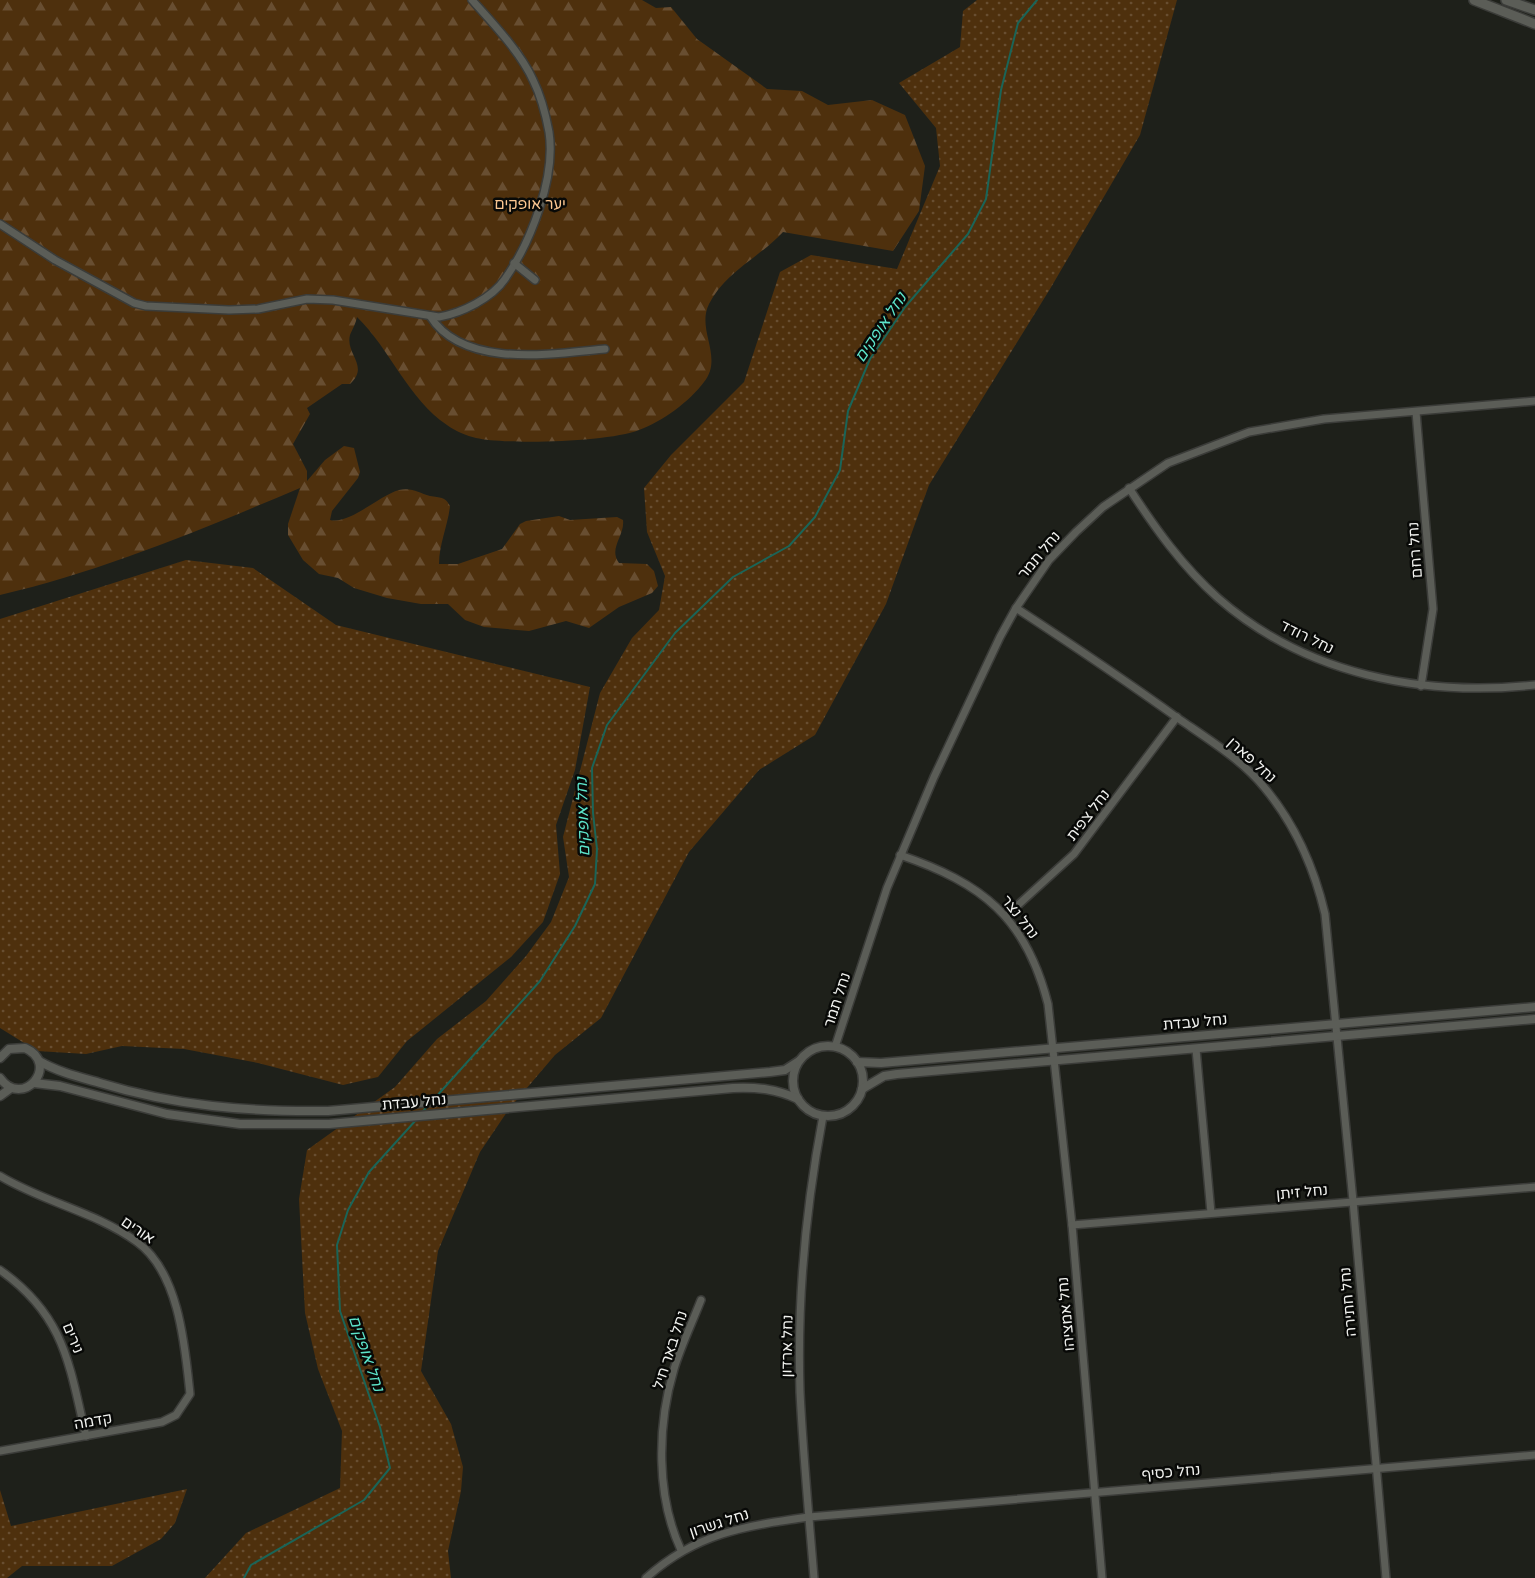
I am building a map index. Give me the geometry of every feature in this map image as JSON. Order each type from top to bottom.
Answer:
[{"type":"main road","points":[[1474,0],[1535,24]]},
{"type":"main road","points":[[1506,0],[1535,10]]},
{"type":"street","points":[[0,224],[55,260],[134,303],[146,306],[239,310],[307,299],[333,300],[430,316],[453,315],[505,280],[541,204],[547,180],[549,133],[533,80],[505,39],[472,0]]},
{"type":"street","points":[[514,263],[535,280]]},
{"type":"street","points":[[430,316],[438,329],[462,343],[508,356],[604,349]]},
{"type":"street","name":"נחל תמר","points":[[835,1047],[900,855],[1000,636],[1016,608],[1050,560],[1103,507],[1168,463],[1250,432],[1324,419],[1535,401]]},
{"type":"street","name":"נחל רחם","points":[[1416,412],[1433,609],[1421,686]]},
{"type":"street","name":"נחל רודד","points":[[1129,488],[1153,525],[1193,573],[1219,598],[1247,620],[1323,661],[1383,680],[1421,686],[1478,689],[1535,685]]},
{"type":"street","name":"נחל פארן","points":[[1016,608],[1177,717],[1238,763],[1263,786],[1285,814],[1303,847],[1318,886],[1324,914],[1335,1024]]},
{"type":"street","name":"נחל צפית","points":[[1006,916],[1074,854],[1177,717]]},
{"type":"street","name":"נחל נצר","points":[[900,855],[940,868],[963,881],[986,896],[1006,916],[1025,943],[1040,973],[1048,1004],[1053,1048]]},
{"type":"street","name":"נחל עבדת","points":[[857,1062],[881,1063],[1535,1007]]},
{"type":"street","name":"נחל עבדת","points":[[862,1089],[884,1076],[897,1074],[1535,1019]]},
{"type":"street","name":"נחל חתירה","points":[[1335,1024],[1386,1578]]},
{"type":"street","name":"נחל עבדת","points":[[0,1044],[28,1049],[39,1061],[67,1073],[169,1101],[241,1110],[328,1111],[770,1072],[785,1070],[799,1061]]},
{"type":"street","points":[[0,1058],[13,1047]]},
{"type":"street","points":[[835,1047],[851,1055],[857,1062],[861,1071],[862,1089],[852,1107],[833,1116],[823,1116],[804,1107],[798,1099],[793,1080],[799,1061],[815,1049],[835,1047]]},
{"type":"street","name":"נחל אמציהו","points":[[1053,1048],[1102,1578]]},
{"type":"street","points":[[1196,1049],[1211,1213]]},
{"type":"street","points":[[34,1083],[39,1075],[39,1061]]},
{"type":"street","points":[[0,1078],[11,1088],[0,1096]]},
{"type":"street","name":"נחל עבדת","points":[[11,1088],[25,1088],[34,1083],[60,1086],[167,1114],[240,1124],[300,1124],[758,1087],[780,1090],[798,1099]]},
{"type":"street","name":"נחל ארדון","points":[[814,1578],[800,1390],[802,1285],[812,1177],[823,1116]]},
{"type":"street","name":"אורים","points":[[0,1176],[33,1194],[107,1226],[137,1242],[153,1257],[174,1296],[190,1394],[185,1405]]},
{"type":"street","name":"נחל זיתן","points":[[1071,1225],[1535,1187]]},
{"type":"street","name":"נירים","points":[[0,1270],[29,1293],[57,1331],[65,1348],[86,1436]]},
{"type":"street","name":"נחל באר חיל","points":[[681,1550],[668,1510],[662,1462],[663,1434],[668,1394],[675,1368],[701,1300]]},
{"type":"street","name":"קדמה","points":[[0,1451],[162,1422],[176,1415],[185,1405]]},
{"type":"street","name":"נחל כסיף","points":[[809,1517],[1535,1455]]},
{"type":"street","name":"נחל גשרון","points":[[646,1578],[681,1550],[732,1530],[809,1517]]},
{"type":"green space","name":"יער אופקים","points":[[0,0],[642,0],[656,8],[671,7],[697,39],[767,89],[802,91],[828,105],[872,100],[905,115],[925,166],[919,211],[893,251],[783,232],[733,274],[709,304],[706,324],[711,363],[704,382],[691,397],[666,416],[639,430],[625,434],[583,440],[534,442],[491,440],[461,433],[447,425],[422,402],[380,344],[357,317],[349,342],[358,371],[356,378],[350,384],[342,384],[307,408],[310,414],[293,444],[307,471],[307,481],[325,460],[344,446],[354,448],[360,472],[358,478],[332,511],[330,520],[346,518],[391,493],[404,489],[442,498],[450,506],[440,549],[439,564],[458,564],[502,549],[520,524],[526,521],[559,516],[570,520],[617,517],[623,520],[623,526],[616,547],[616,558],[619,563],[647,564],[654,571],[658,586],[652,593],[619,607],[589,628],[566,621],[529,631],[484,627],[465,620],[448,604],[421,604],[387,598],[354,588],[338,578],[319,574],[303,560],[288,535],[288,524],[300,488],[190,534],[115,561],[0,595]]},
{"type":"green space","points":[[977,0],[1177,0],[1140,135],[1050,289],[929,485],[886,604],[815,735],[759,770],[689,852],[601,1018],[555,1055],[509,1109],[480,1152],[438,1251],[421,1371],[451,1424],[463,1467],[461,1491],[448,1551],[451,1578],[205,1578],[246,1533],[340,1488],[342,1431],[318,1369],[305,1313],[299,1199],[307,1150],[395,1087],[437,1039],[486,1001],[526,956],[551,922],[569,877],[563,837],[600,693],[632,638],[659,610],[665,576],[647,532],[644,488],[671,455],[744,382],[780,272],[811,255],[897,269],[940,166],[936,128],[899,83],[960,47],[963,11]]},
{"type":"green space","points":[[186,560],[253,568],[336,625],[590,687],[575,770],[556,825],[560,874],[543,922],[511,957],[407,1041],[378,1077],[343,1085],[258,1063],[184,1049],[122,1046],[86,1054],[37,1051],[0,1028],[0,619]]},
{"type":"green space","points":[[187,1489],[175,1523],[161,1539],[112,1566],[22,1566],[7,1578],[0,1578],[0,1490],[11,1526]]},
{"type":"waterway","name":"נחל אופקים","points":[[435,1098],[540,981],[575,926],[595,884],[597,849],[592,768],[607,725],[675,633],[733,577],[789,546],[815,517],[840,470],[848,411],[870,359],[905,307],[968,234],[986,199],[1001,90],[1018,23],[1037,0]]},
{"type":"waterway","name":"נחל אופקים","points":[[421,1113],[430,1104]]},
{"type":"waterway","name":"נחל אופקים","points":[[244,1578],[251,1565],[364,1500],[390,1468],[380,1427],[340,1311],[337,1245],[348,1210],[369,1172],[416,1120]]}]
